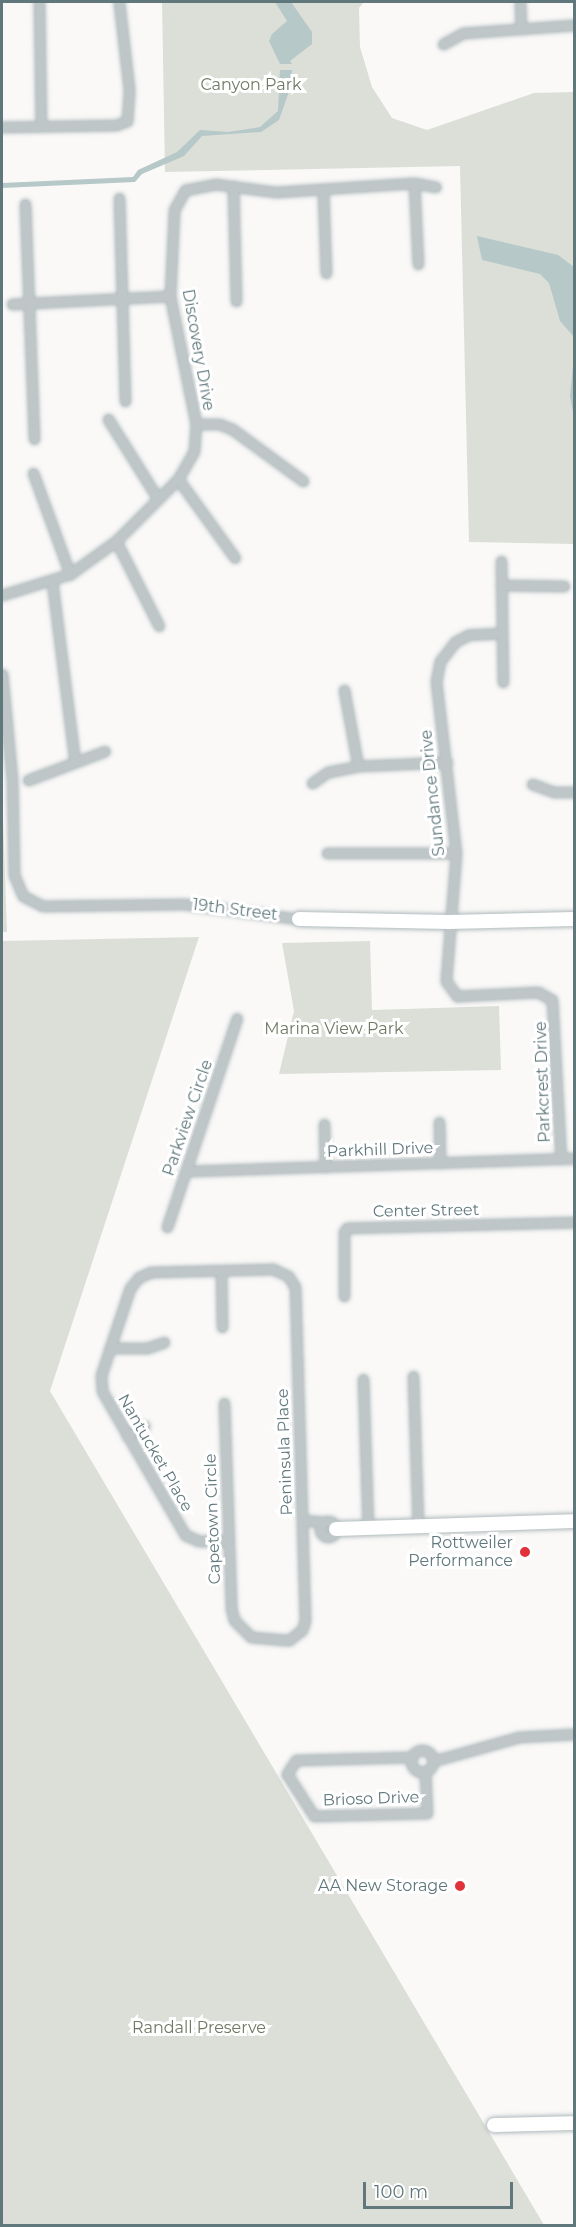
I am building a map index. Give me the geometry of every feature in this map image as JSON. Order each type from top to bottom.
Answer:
[{"type":"street","points":[[39,2],[41,126]]},
{"type":"street","points":[[2,127],[116,125],[127,121],[129,89],[118,2]]},
{"type":"street","points":[[520,2],[521,26]]},
{"type":"street","points":[[443,45],[463,33],[521,26],[574,25]]},
{"type":"street","points":[[414,183],[417,264]]},
{"type":"street","name":"Discovery Drive","points":[[2,595],[70,574],[116,541],[178,479],[194,451],[196,424],[170,296],[178,198],[196,185],[233,186],[276,192],[323,192],[414,183],[436,187]]},
{"type":"street","points":[[233,186],[236,301]]},
{"type":"street","points":[[323,192],[326,273]]},
{"type":"street","points":[[118,198],[125,401]]},
{"type":"street","points":[[25,204],[34,439]]},
{"type":"street","points":[[12,304],[170,296]]},
{"type":"street","points":[[108,418],[158,499]]},
{"type":"street","points":[[196,424],[219,424],[232,429],[303,481]]},
{"type":"street","points":[[33,473],[70,574]]},
{"type":"street","points":[[178,479],[235,558]]},
{"type":"street","points":[[116,541],[159,626]]},
{"type":"street","points":[[501,561],[503,682]]},
{"type":"street","points":[[52,581],[75,762]]},
{"type":"street","points":[[501,585],[564,586]]},
{"type":"street","name":"Sundance Drive","points":[[449,922],[456,853],[436,681],[440,661],[455,642],[468,635],[502,633]]},
{"type":"street","name":"19th Street","points":[[2,674],[12,779],[14,875],[23,896],[43,906],[183,904],[300,919],[449,922],[574,919]]},
{"type":"street","points":[[344,690],[358,766]]},
{"type":"street","points":[[28,780],[105,751]]},
{"type":"street","points":[[312,783],[328,772],[358,766],[447,762]]},
{"type":"street","points":[[532,784],[554,792],[574,792]]},
{"type":"street","points":[[327,854],[456,853]]},
{"type":"street","name":"Parkcrest Drive","points":[[449,922],[446,981],[457,996],[538,992],[552,999],[561,1159]]},
{"type":"street","name":"Parkview Circle","points":[[167,1227],[237,1018]]},
{"type":"street","points":[[440,1122],[440,1162]]},
{"type":"street","points":[[324,1124],[325,1167]]},
{"type":"street","name":"Parkhill Drive","points":[[186,1171],[574,1158]]},
{"type":"street","name":"Center Street","points":[[344,1296],[344,1232],[347,1228],[574,1222]]},
{"type":"street","name":"Peninsula Place","points":[[221,1270],[273,1269],[288,1276],[295,1287],[305,1621],[302,1630],[289,1640],[261,1641],[242,1631]]},
{"type":"street","points":[[221,1270],[222,1327]]},
{"type":"street","name":"Nantucket Place","points":[[221,1270],[151,1272],[139,1277],[130,1288],[100,1384],[127,1436],[185,1534],[199,1541],[228,1541]]},
{"type":"street","points":[[110,1348],[147,1348],[164,1342]]},
{"type":"street","points":[[413,1376],[418,1526]]},
{"type":"street","points":[[363,1379],[368,1528]]},
{"type":"street","name":"Capetown Circle","points":[[224,1403],[231,1608],[242,1631]]},
{"type":"street","points":[[127,1436],[144,1426]]},
{"type":"street","points":[[302,1520],[330,1526]]},
{"type":"street","points":[[322,1535],[320,1527],[330,1526],[368,1528],[574,1521]]},
{"type":"street","points":[[303,1539],[322,1535],[331,1536],[330,1526]]},
{"type":"street","name":"Brioso Drive","points":[[433,1761],[430,1754],[422,1750],[411,1757],[296,1760],[287,1774],[314,1816],[427,1813],[425,1771],[433,1761],[519,1737],[574,1734]]},
{"type":"street","name":"Brioso Drive","points":[[411,1757],[415,1770],[425,1771]]},
{"type":"street","points":[[494,2125],[574,2123]]},
{"type":"green space","name":"Canyon Park","points":[[162,2],[364,2],[359,8],[360,47],[372,87],[392,118],[427,130],[534,93],[574,92],[574,544],[469,542],[460,166],[165,172]]},
{"type":"green space","points":[[2,788],[7,932],[2,932]]},
{"type":"green space","name":"Randall Preserve","points":[[199,937],[50,1391],[544,2225],[2,2225],[2,941]]},
{"type":"green space","name":"Marina View Park","points":[[370,941],[372,1010],[499,1006],[501,1070],[279,1074],[294,1011],[282,943]]},
{"type":"shaded area","points":[[275,2],[291,2],[312,32],[312,44],[290,61],[292,64],[280,64],[269,41],[272,34],[287,21]]},
{"type":"shaded area","points":[[280,70],[292,70],[291,86],[279,120],[261,132],[202,136],[184,156],[142,174],[135,182],[2,188],[2,183],[133,177],[138,170],[177,152],[200,130],[228,132],[260,127],[278,111]]},
{"type":"shaded area","points":[[477,236],[558,255],[574,267],[574,337],[560,321],[549,283],[540,274],[482,260]]},
{"type":"shaded area","points":[[574,356],[574,418],[570,396]]},
{"type":"place","name":"Rottweiler Performance","points":[[525,1552]]},
{"type":"place","name":"AA New Storage","points":[[460,1886]]}]
